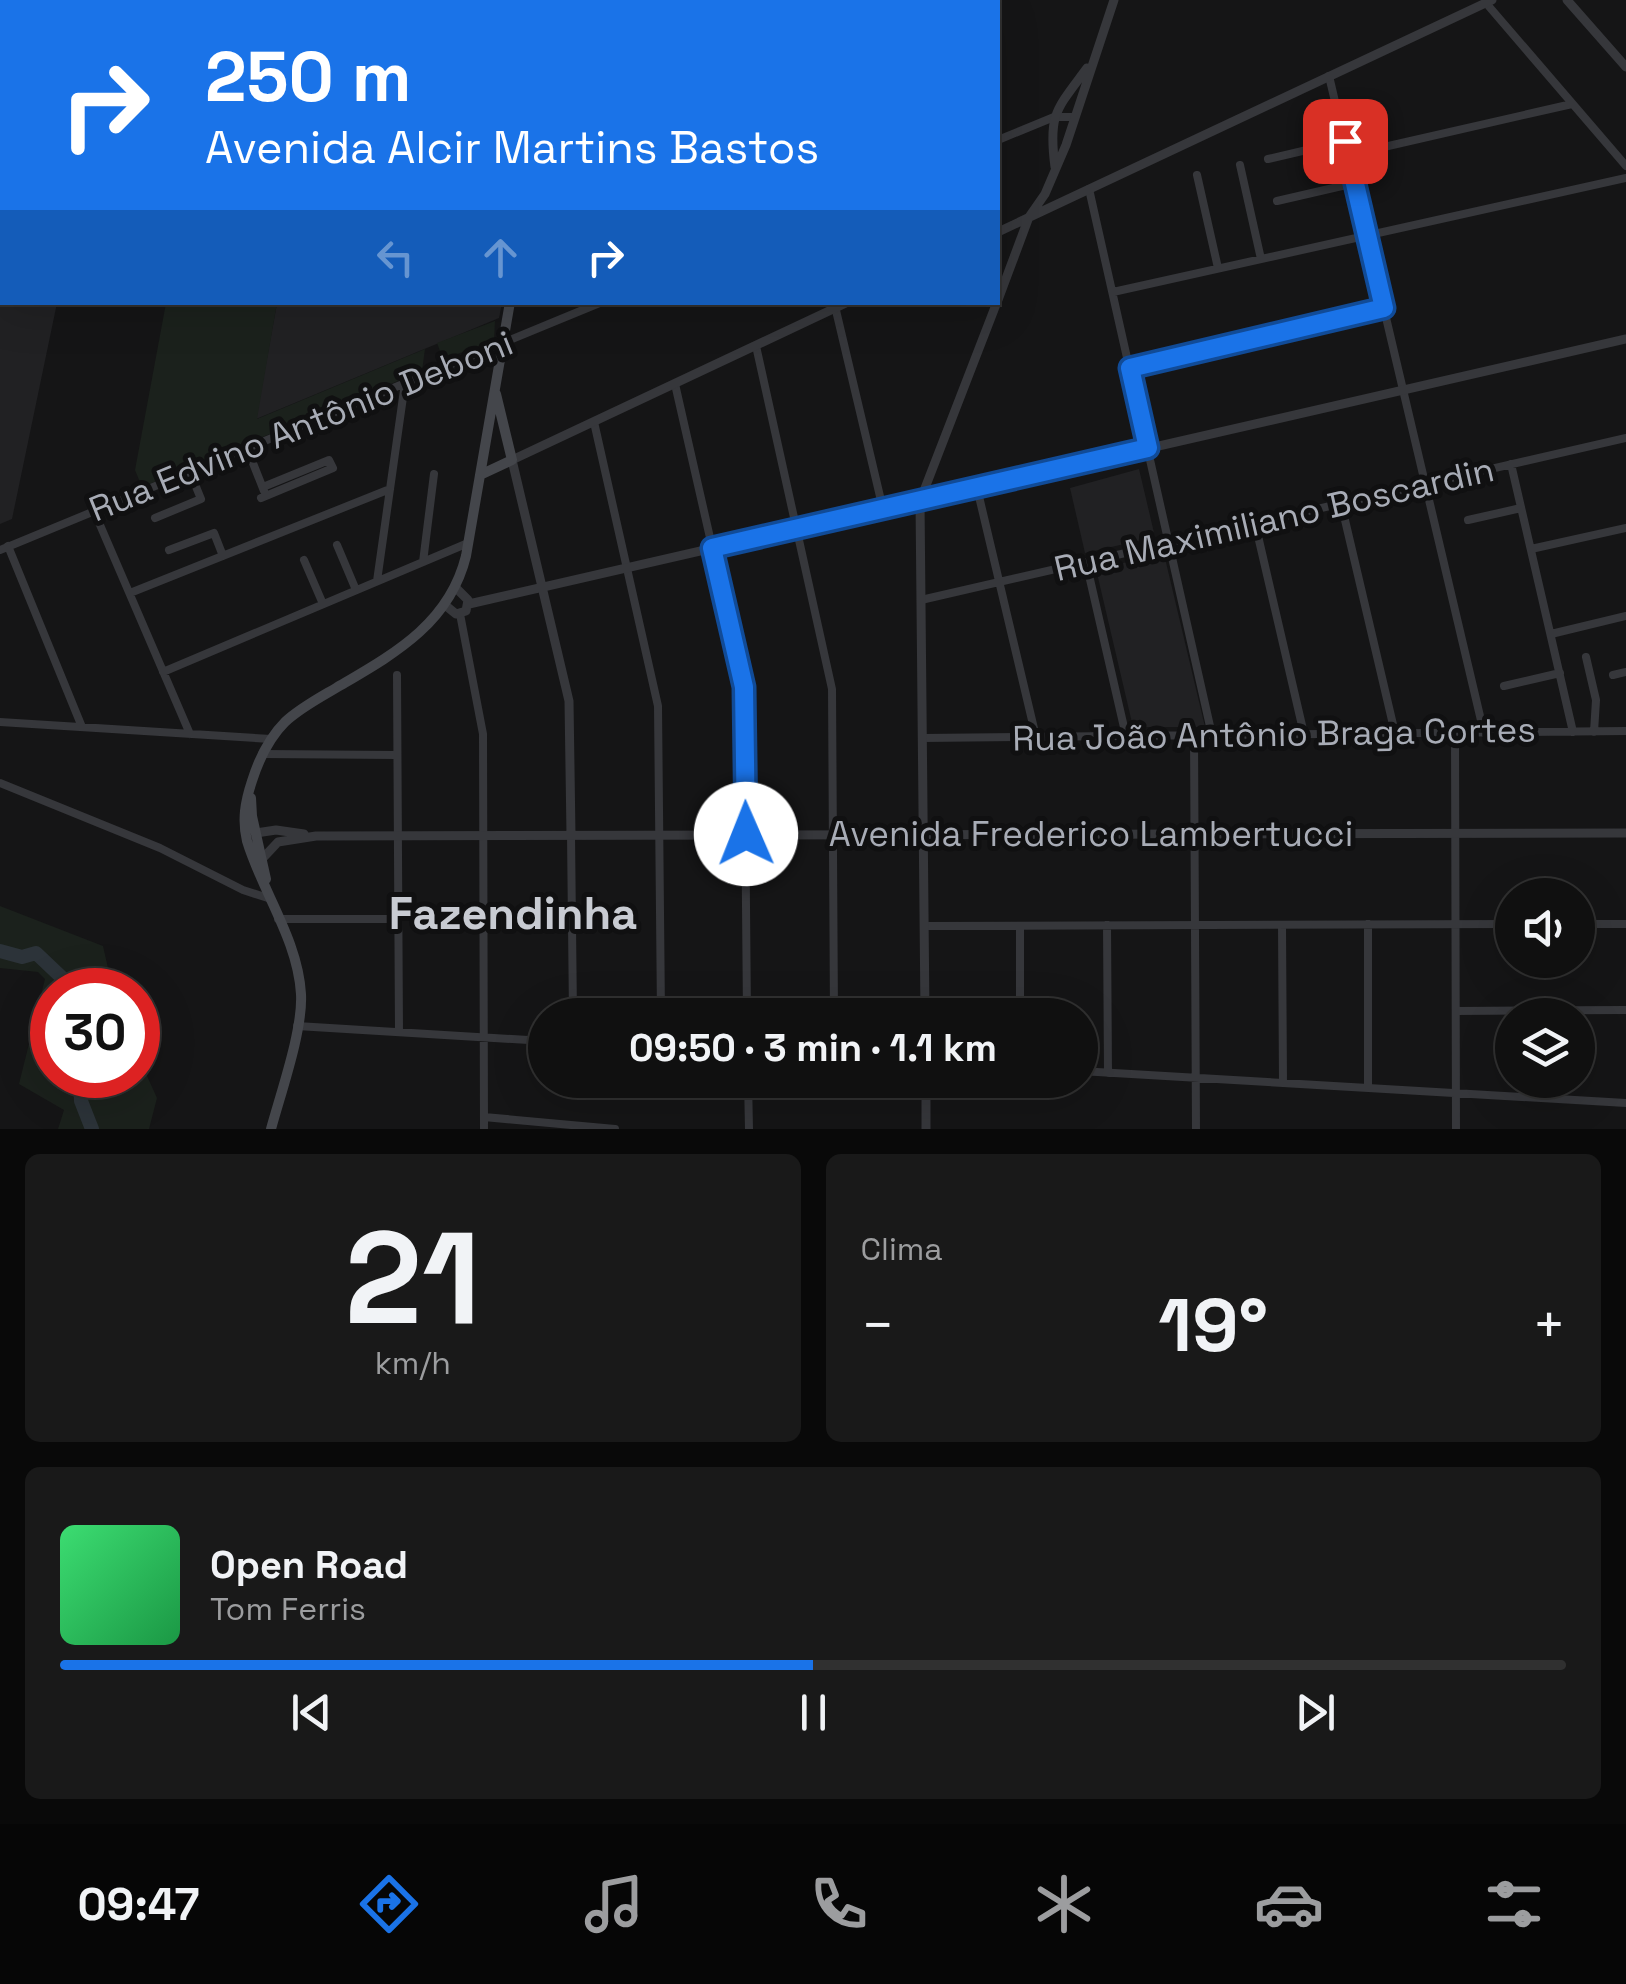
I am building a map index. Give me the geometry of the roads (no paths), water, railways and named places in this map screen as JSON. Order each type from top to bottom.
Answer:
[{"type":"main road","points":[[271,1129],[297,1026],[300,980],[244,812],[252,780],[271,739],[301,709],[404,647],[430,624],[455,587],[468,542],[509,305]]},
{"type":"main road","points":[[480,475],[512,460],[495,389]]},
{"type":"main road","points":[[252,780],[257,856]]},
{"type":"street","points":[[1000,293],[1030,217],[1055,170],[1114,0]]},
{"type":"street","points":[[1567,0],[1626,67]]},
{"type":"street","points":[[1000,231],[1489,1],[1626,166]]},
{"type":"street","points":[[1055,170],[1054,117],[1091,63]]},
{"type":"street","points":[[1330,76],[1484,732]]},
{"type":"street","points":[[1348,155],[1572,104]]},
{"type":"street","points":[[1000,139],[1054,117],[1073,117]]},
{"type":"street","points":[[1268,158],[1345,141]]},
{"type":"street","points":[[1240,166],[1261,259]]},
{"type":"street","points":[[1197,176],[1218,268]]},
{"type":"street","points":[[1113,292],[1626,178]]},
{"type":"street","points":[[1276,201],[1355,184]]},
{"type":"street","points":[[1089,189],[1212,735]]},
{"type":"street","name":"Rua Edvino Antônio Deboni","points":[[4,548],[595,305]]},
{"type":"street","points":[[925,998],[920,500],[995,305]]},
{"type":"street","points":[[573,998],[570,711],[512,460],[834,306],[883,509]]},
{"type":"street","points":[[1130,368],[1384,308]]},
{"type":"street","points":[[469,604],[1626,339]]},
{"type":"street","points":[[756,346],[832,689],[834,998]]},
{"type":"street","points":[[377,581],[405,384]]},
{"type":"street","points":[[675,384],[744,687],[747,998]]},
{"type":"street","points":[[594,422],[658,701],[661,998]]},
{"type":"street","name":"Rua Maximiliano Boscardin","points":[[921,600],[1626,438]]},
{"type":"street","points":[[247,448],[263,494]]},
{"type":"street","points":[[330,460],[333,468],[263,494],[330,460]]},
{"type":"street","points":[[1511,464],[1573,732]]},
{"type":"street","points":[[155,518],[201,498],[190,472]]},
{"type":"street","points":[[423,562],[434,474]]},
{"type":"street","points":[[977,488],[1036,737]]},
{"type":"street","points":[[130,593],[390,489]]},
{"type":"street","points":[[1341,504],[1395,733]]},
{"type":"street","points":[[1468,520],[1521,508]]},
{"type":"street","points":[[94,511],[190,734]]},
{"type":"street","points":[[1256,523],[1304,734]]},
{"type":"street","points":[[1531,549],[1626,528]]},
{"type":"street","points":[[169,550],[214,533],[223,556]]},
{"type":"street","points":[[163,672],[468,542]]},
{"type":"street","points":[[337,545],[356,590]]},
{"type":"street","points":[[4,548],[82,727]]},
{"type":"street","points":[[304,560],[323,604]]},
{"type":"street","points":[[1086,562],[1126,736]]},
{"type":"street","points":[[455,587],[469,604]]},
{"type":"street","points":[[444,605],[460,614],[469,604]]},
{"type":"street","points":[[460,614],[482,720],[484,1129]]},
{"type":"street","points":[[1551,634],[1626,616]]},
{"type":"street","points":[[1586,657],[1596,700],[1594,732]]},
{"type":"street","points":[[1613,676],[1626,672]]},
{"type":"street","points":[[1504,686],[1560,673]]},
{"type":"street","points":[[397,676],[399,1032]]},
{"type":"street","points":[[0,722],[271,739]]},
{"type":"street","name":"Rua João Antônio Braga Cortes","points":[[922,738],[1626,731]]},
{"type":"street","points":[[1455,733],[1456,1129]]},
{"type":"street","points":[[1194,735],[1196,1129]]},
{"type":"street","points":[[262,754],[397,755]]},
{"type":"street","points":[[0,782],[174,854],[243,890],[270,897]]},
{"type":"street","name":"Avenida Frederico Lambertucci","points":[[256,832],[398,836],[1626,832]]},
{"type":"street","name":"Avenida Frederico Lambertucci","points":[[257,856],[278,842],[316,836]]},
{"type":"street","points":[[278,919],[398,919]]},
{"type":"street","points":[[1368,924],[1368,1088]]},
{"type":"street","points":[[924,926],[1495,924]]},
{"type":"street","points":[[1595,924],[1626,924]]},
{"type":"street","points":[[1108,925],[1108,1073]]},
{"type":"street","points":[[1282,925],[1283,1083]]},
{"type":"street","points":[[1020,926],[1020,998]]},
{"type":"street","points":[[1456,1010],[1626,1010]]},
{"type":"street","points":[[297,1026],[528,1040]]},
{"type":"street","points":[[1098,1073],[1626,1103]]},
{"type":"street","points":[[748,1098],[748,1129]]},
{"type":"street","points":[[926,1098],[926,1129]]},
{"type":"street","points":[[484,1117],[615,1129]]},
{"type":"waterway","points":[[0,951],[22,957],[36,953],[52,968]]},
{"type":"waterway","points":[[81,1098],[92,1129]]},
{"type":"district","name":"Fazendinha","points":[[513,913]]}]
